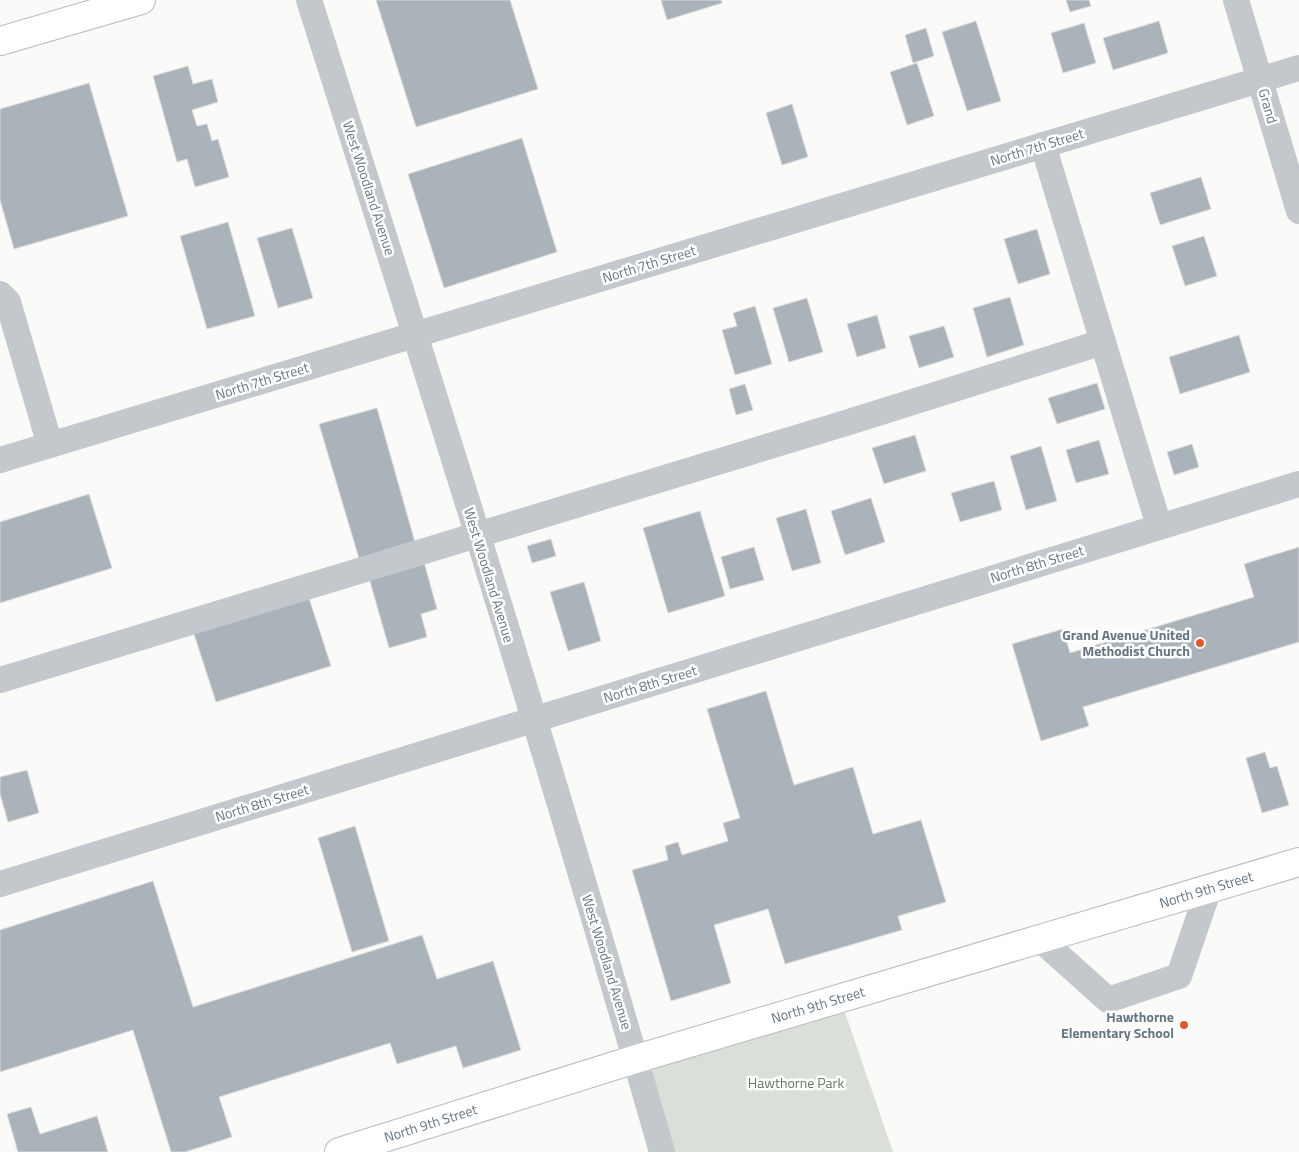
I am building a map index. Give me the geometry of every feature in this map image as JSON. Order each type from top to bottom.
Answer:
[{"type":"main road","points":[[0,41],[141,0]]},
{"type":"main road","name":"North 9th Street","points":[[339,1152],[636,1059],[1299,862]]},
{"type":"street","name":"West Woodland Avenue","points":[[309,0],[477,535],[636,1059],[662,1152]]},
{"type":"street","name":"Grand","points":[[1236,0],[1299,211]]},
{"type":"street","name":"North 7th Street","points":[[0,460],[1299,68]]},
{"type":"street","points":[[1043,145],[1159,526]]},
{"type":"street","points":[[0,294],[8,302],[50,445]]},
{"type":"street","points":[[0,680],[858,419],[1103,342]]},
{"type":"street","name":"North 8th Street","points":[[0,884],[1299,484]]},
{"type":"street","points":[[1040,939],[1108,1000],[1179,976],[1209,888]]},
{"type":"green space","name":"Hawthorne Park","points":[[840,998],[893,1152],[662,1152],[636,1059]]},
{"type":"building","points":[[376,0],[510,0],[538,89],[416,127]]},
{"type":"building","points":[[661,0],[721,0],[722,3],[667,20]]},
{"type":"building","points":[[1066,0],[1089,0],[1091,6],[1070,12]]},
{"type":"building","points":[[976,21],[1001,101],[967,111],[942,32]]},
{"type":"building","points":[[1159,21],[1168,53],[1113,70],[1103,38]]},
{"type":"building","points":[[1084,23],[1096,63],[1063,73],[1051,33]]},
{"type":"building","points":[[926,28],[934,56],[913,63],[905,35]]},
{"type":"building","points":[[917,63],[934,116],[907,125],[890,72]]},
{"type":"building","points":[[188,66],[193,84],[212,79],[218,102],[192,110],[197,126],[207,124],[212,141],[218,139],[229,177],[195,187],[187,159],[177,162],[153,76]]},
{"type":"building","points":[[89,83],[128,216],[14,249],[0,200],[0,109]]},
{"type":"building","points":[[792,104],[808,157],[782,165],[766,113]]},
{"type":"building","points":[[522,138],[557,252],[444,288],[408,174]]},
{"type":"building","points":[[1201,177],[1211,209],[1160,225],[1150,193]]},
{"type":"building","points":[[228,222],[255,316],[207,329],[180,236]]},
{"type":"building","points":[[292,228],[313,298],[278,308],[257,238]]},
{"type":"building","points":[[1037,229],[1050,274],[1018,284],[1004,239]]},
{"type":"building","points":[[1204,236],[1217,276],[1185,286],[1172,246]]},
{"type":"building","points":[[1010,297],[1024,345],[987,357],[973,308]]},
{"type":"building","points":[[807,298],[823,352],[789,362],[773,308]]},
{"type":"building","points":[[755,306],[772,364],[735,375],[722,330],[737,326],[733,313]]},
{"type":"building","points":[[877,315],[886,348],[857,357],[847,324]]},
{"type":"building","points":[[944,326],[954,357],[919,368],[909,336]]},
{"type":"building","points":[[1239,335],[1250,372],[1180,394],[1169,357]]},
{"type":"building","points":[[1097,383],[1105,409],[1057,424],[1048,398]]},
{"type":"building","points":[[745,384],[753,410],[736,415],[729,389]]},
{"type":"building","points":[[377,408],[416,546],[360,562],[319,424]]},
{"type":"building","points":[[915,435],[926,471],[884,484],[872,448]]},
{"type":"building","points":[[1099,440],[1109,474],[1076,483],[1066,450]]},
{"type":"building","points":[[1192,444],[1199,467],[1174,475],[1167,452]]},
{"type":"building","points":[[1041,446],[1057,501],[1026,510],[1010,456]]},
{"type":"building","points":[[994,481],[1002,510],[960,522],[951,493]]},
{"type":"building","points":[[89,494],[112,568],[0,603],[0,522]]},
{"type":"building","points":[[871,498],[885,542],[845,555],[831,511]]},
{"type":"building","points":[[806,509],[821,563],[792,571],[776,518]]},
{"type":"building","points":[[700,511],[725,596],[668,613],[643,528]]},
{"type":"building","points":[[551,539],[556,556],[532,563],[527,546]]},
{"type":"building","points":[[754,547],[764,580],[730,589],[721,557]]},
{"type":"building","name":"Grand Avenue United Methodist Church","points":[[1299,547],[1299,642],[1083,707],[1089,726],[1041,741],[1012,644],[1063,629],[1070,653],[1254,597],[1244,564]]},
{"type":"building","points":[[424,562],[437,609],[421,614],[427,637],[389,648],[369,578]]},
{"type":"building","points":[[584,582],[601,641],[568,651],[550,592]]},
{"type":"building","points":[[308,595],[331,666],[216,702],[193,631]]},
{"type":"building","points":[[766,691],[794,785],[853,767],[873,834],[921,820],[946,902],[898,916],[902,930],[785,964],[768,909],[714,925],[731,983],[671,1001],[632,870],[668,860],[665,846],[678,842],[682,855],[728,841],[723,823],[740,818],[707,709]]},
{"type":"building","points":[[1265,752],[1270,768],[1277,766],[1289,805],[1262,813],[1246,758]]},
{"type":"building","points":[[27,770],[39,813],[8,822],[0,794],[0,777]]},
{"type":"building","points":[[355,826],[389,941],[352,952],[318,838]]},
{"type":"building","points":[[153,881],[193,1007],[422,935],[437,979],[493,961],[521,1050],[463,1068],[456,1046],[397,1064],[390,1043],[219,1097],[232,1137],[185,1152],[171,1152],[133,1030],[0,1072],[0,930]]},
{"type":"building","points":[[31,1107],[40,1134],[97,1116],[108,1152],[18,1152],[7,1114]]},
{"type":"place","name":"Grand Avenue United Methodist Church","points":[[1200,643]]},
{"type":"place","name":"Hawthorne Elementary School","points":[[1184,1025]]}]
